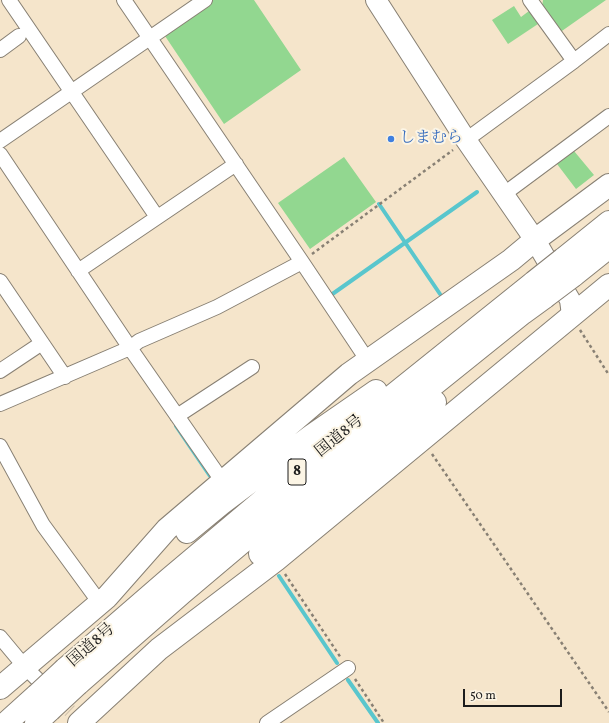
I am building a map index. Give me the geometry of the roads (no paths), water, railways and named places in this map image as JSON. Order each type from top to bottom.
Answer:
[{"type":"highway","points":[[55,706],[104,600],[167,530],[349,374],[511,260],[535,240],[609,185]]},
{"type":"highway","name":"国道8号","points":[[6,723],[55,706],[72,676],[170,578],[276,488],[568,267],[609,222]]},
{"type":"highway","name":"国道8号","points":[[568,267],[609,247]]},
{"type":"highway","points":[[0,688],[55,706],[159,649],[276,560],[609,285]]},
{"type":"highway","name":"8","points":[[104,600],[221,504],[311,436],[387,383],[469,320],[518,306]]},
{"type":"highway","name":"8","points":[[159,649],[191,616],[488,355],[518,306]]},
{"type":"street","points":[[9,0],[157,217]]},
{"type":"street","points":[[124,0],[368,361]]},
{"type":"street","points":[[0,141],[205,0]]},
{"type":"street","points":[[376,0],[466,140],[535,240],[570,300],[572,315]]},
{"type":"street","points":[[530,0],[574,61]]},
{"type":"street","points":[[466,140],[609,34]]},
{"type":"street","points":[[0,50],[19,36]]},
{"type":"street","points":[[504,194],[609,116]]},
{"type":"street","points":[[0,154],[130,348],[223,482]]},
{"type":"street","points":[[78,271],[236,164]]},
{"type":"street","points":[[0,404],[130,348],[139,341],[217,307],[302,262]]},
{"type":"street","points":[[0,281],[65,377]]},
{"type":"street","points":[[0,371],[42,343]]},
{"type":"street","points":[[177,416],[252,367]]},
{"type":"street","points":[[0,446],[44,525],[104,600]]},
{"type":"street","points":[[0,637],[55,706]]},
{"type":"street","points":[[267,723],[348,668]]},
{"type":"waterway","points":[[331,295],[477,192]]},
{"type":"waterway","points":[[379,204],[440,294]]},
{"type":"waterway","points":[[176,426],[210,476]]},
{"type":"waterway","points":[[279,576],[337,663]]},
{"type":"waterway","points":[[348,680],[378,723]]},
{"type":"tunnel","points":[[54,696],[70,711]]},
{"type":"place","name":"しまむら","points":[[391,139]]}]
